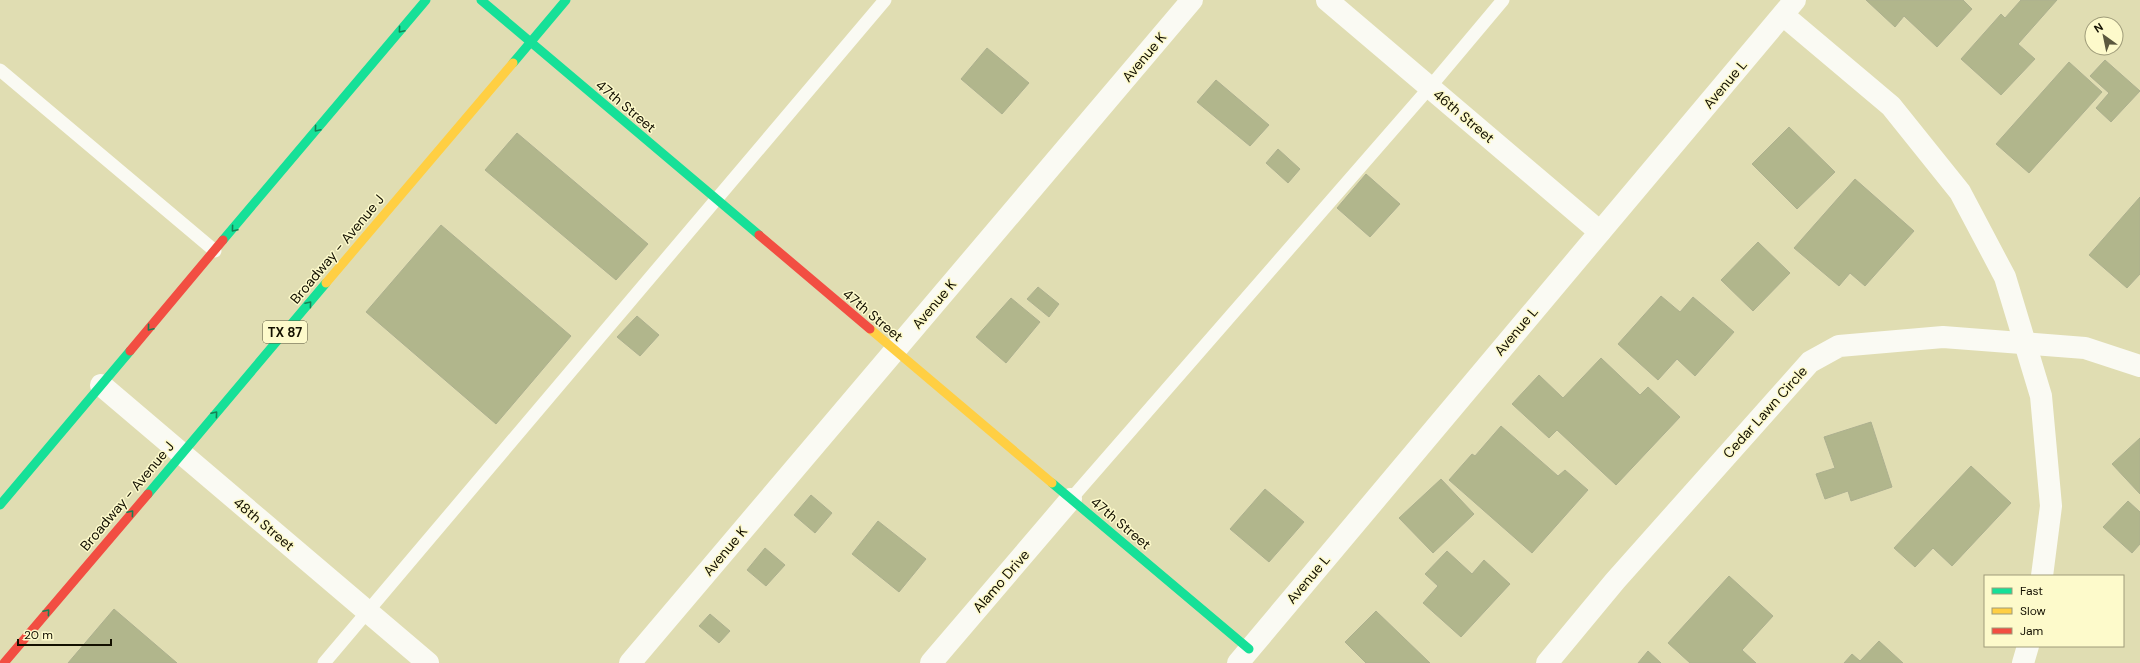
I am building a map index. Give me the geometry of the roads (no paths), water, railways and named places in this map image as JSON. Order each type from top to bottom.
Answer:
[{"type":"main road","points":[[0,506],[426,0]]},
{"type":"main road","name":"47th Street","points":[[481,0],[715,200],[1071,499],[1243,656]]},
{"type":"main road","name":"Broadway - Avenue J","points":[[4,663],[566,0]]},
{"type":"street","name":"Avenue K","points":[[630,663],[1192,0]]},
{"type":"street","name":"46th Street","points":[[1327,0],[1600,232]]},
{"type":"street","name":"Avenue L","points":[[1243,656],[1789,7]]},
{"type":"street","points":[[1789,7],[1891,106],[1960,192],[2006,277],[2041,396],[2051,506],[2042,575]]},
{"type":"street","name":"Cedar Lawn Circle","points":[[1546,663],[1615,581],[1810,362],[1839,346],[1943,337],[2085,348],[2140,366]]},
{"type":"street","name":"48th Street","points":[[101,386],[428,663]]},
{"type":"street","name":"Alamo Drive","points":[[931,663],[1071,499]]},
{"type":"street","points":[[2022,663],[2028,647]]},
{"type":"lane","points":[[324,663],[885,0]]},
{"type":"lane","points":[[1071,499],[1430,87],[1503,0]]},
{"type":"lane","points":[[0,70],[215,251]]}]
